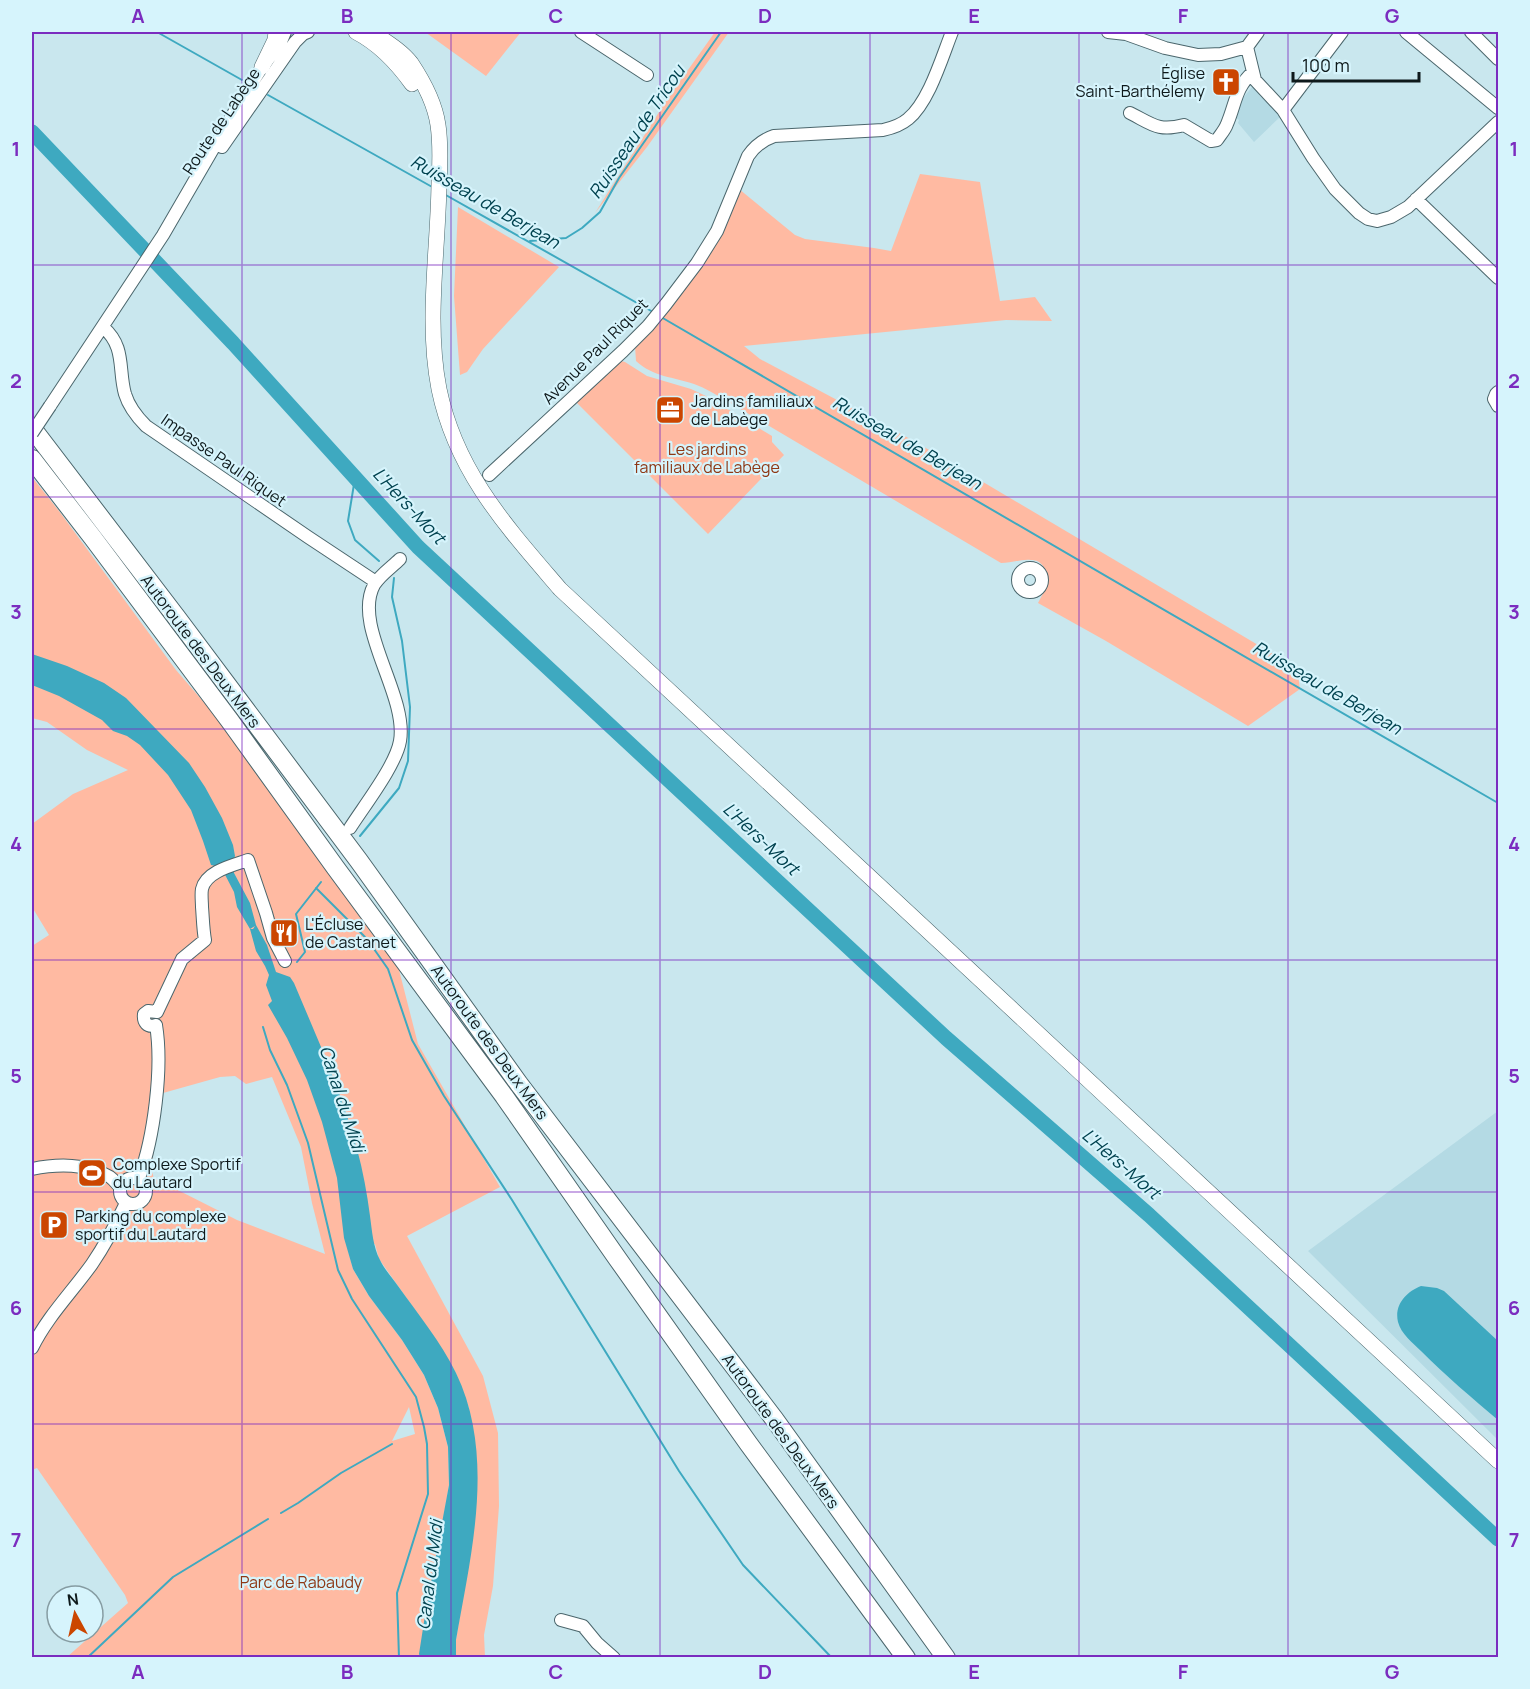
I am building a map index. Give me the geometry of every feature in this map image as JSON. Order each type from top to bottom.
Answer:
[{"type":"highway","name":"Autoroute des Deux Mers","points":[[32,428],[359,861],[519,1084],[768,1411],[946,1658]]},
{"type":"highway","name":"Autoroute des Deux Mers","points":[[32,459],[230,721],[504,1096],[748,1443],[906,1658]]},
{"type":"main road","points":[[262,67],[276,32]]},
{"type":"main road","points":[[356,32],[382,50],[401,69],[415,88],[431,123],[439,175]]},
{"type":"main road","points":[[372,32],[410,62],[432,102],[438,124],[440,149],[433,321],[439,389],[452,434],[465,462],[483,494],[509,530],[560,589],[1498,1461]]},
{"type":"street","name":"Route de Labège","points":[[164,234],[262,67],[280,44],[285,32]]},
{"type":"street","name":"Route de Labège","points":[[32,433],[295,42],[308,32]]},
{"type":"street","points":[[581,32],[647,75]]},
{"type":"street","name":"Avenue Paul Riquet","points":[[489,476],[623,351],[666,304],[697,263],[717,231],[748,156],[755,146],[774,136],[876,130],[891,128],[907,120],[925,98],[952,32]]},
{"type":"street","points":[[1108,32],[1126,34],[1165,48],[1198,55],[1221,54],[1247,47],[1258,32]]},
{"type":"street","points":[[1283,110],[1342,32]]},
{"type":"street","points":[[1406,32],[1498,108]]},
{"type":"street","points":[[1471,32],[1498,59]]},
{"type":"street","points":[[1247,47],[1256,80],[1283,110],[1312,158],[1335,189],[1368,219],[1377,221],[1391,217],[1408,207],[1498,122]]},
{"type":"street","points":[[1130,113],[1162,128],[1170,129],[1184,125],[1211,141],[1216,140],[1227,125],[1236,94],[1253,72]]},
{"type":"street","points":[[1416,199],[1498,278]]},
{"type":"street","name":"Impasse Paul Riquet","points":[[103,327],[114,337],[118,348],[124,392],[138,418],[156,433],[376,582]]},
{"type":"street","points":[[1498,392],[1494,399],[1498,406]]},
{"type":"street","points":[[350,828],[397,753],[400,742],[400,720],[370,621],[373,588],[376,582],[400,560]]},
{"type":"street","points":[[139,1178],[148,1151],[154,1113],[158,1064],[156,1025],[160,1019],[157,1012],[182,959],[205,940],[202,889],[207,879],[217,872],[248,860],[267,912],[273,938],[285,962]]},
{"type":"street","points":[[32,1169],[49,1165],[81,1167],[110,1177],[120,1187]]},
{"type":"street","points":[[139,1178],[146,1186],[145,1197],[137,1204],[126,1203],[120,1193],[120,1187],[128,1179],[139,1178]]},
{"type":"street","points":[[32,1348],[45,1325],[109,1237],[126,1203]]},
{"type":"street","points":[[561,1620],[583,1626],[614,1658]]},
{"type":"shaded area","points":[[1252,87],[1261,93],[1259,95],[1280,117],[1254,142],[1234,116],[1242,99]]},
{"type":"shaded area","points":[[1498,1111],[1498,1440],[1308,1251]]},
{"type":"green space","points":[[425,32],[521,32],[486,76]]},
{"type":"green space","points":[[715,32],[729,32],[647,147],[595,213],[668,98]]},
{"type":"green space","points":[[920,174],[980,182],[1000,301],[1035,297],[1052,321],[1006,320],[744,346],[760,359],[914,441],[1297,668],[1300,689],[1248,726],[1038,603],[1045,589],[1047,575],[1042,565],[1035,560],[1001,563],[714,393],[694,384],[649,370],[636,361],[635,346],[656,320],[739,189],[795,235],[805,239],[891,251]]},
{"type":"green space","points":[[458,207],[559,267],[483,349],[467,372],[460,375],[454,296]]},
{"type":"green space","name":"Les jardins familiaux de Labège","points":[[621,361],[647,376],[691,389],[708,397],[772,436],[772,442],[784,455],[708,534],[576,402]]},
{"type":"green space","name":"Parc de Rabaudy","points":[[32,477],[176,670],[245,750],[312,850],[398,966],[418,1044],[500,1187],[407,1236],[483,1376],[498,1433],[499,1506],[493,1586],[484,1635],[485,1657],[456,1657],[456,1640],[475,1521],[469,1408],[456,1373],[434,1337],[379,1259],[375,1244],[348,1250],[353,1269],[424,1375],[438,1408],[448,1447],[449,1485],[420,1657],[67,1657],[82,1644],[105,1644],[105,1623],[128,1603],[125,1595],[37,1468],[32,1470],[32,1357],[42,1338],[32,1337],[32,946],[49,935],[32,907],[32,824],[73,794],[128,770],[87,750],[47,722],[32,718]],"holes":[[[235,1076],[246,1084],[272,1077],[301,1147],[325,1254],[237,1220],[154,1178],[151,1169],[163,1093],[220,1077]],[[409,1407],[415,1434],[392,1441]]]},
{"type":"water","points":[[32,654],[67,666],[104,683],[126,698],[189,763],[222,818],[233,845],[234,873],[250,903],[256,925],[267,945],[276,972],[290,977],[294,983],[337,1086],[351,1128],[363,1174],[373,1238],[378,1255],[386,1270],[443,1350],[456,1373],[468,1405],[475,1438],[478,1471],[477,1505],[456,1640],[456,1657],[420,1657],[419,1654],[449,1485],[448,1447],[438,1408],[424,1375],[353,1269],[344,1238],[337,1178],[322,1122],[307,1080],[268,1005],[272,1001],[266,985],[269,975],[256,951],[250,929],[237,907],[234,892],[221,867],[211,865],[191,810],[168,775],[140,745],[127,736],[113,731],[102,720],[59,696],[32,685]]},
{"type":"water","points":[[1421,1286],[1444,1291],[1498,1341],[1498,1420],[1440,1369],[1402,1330],[1397,1316],[1402,1300]]},
{"type":"waterway","name":"Ruisseau de Berjean","points":[[157,32],[242,80]]},
{"type":"waterway","name":"Ruisseau de Tricou","points":[[530,241],[566,238],[600,212],[619,178],[721,32]]},
{"type":"waterway","name":"Ruisseau de Berjean","points":[[268,95],[434,188]]},
{"type":"waterway","name":"L'Hers-Mort","points":[[32,132],[233,343],[418,547],[946,1038],[1149,1215],[1498,1539]]},
{"type":"waterway","name":"Ruisseau de Berjean","points":[[444,194],[653,312]]},
{"type":"waterway","name":"Ruisseau de Berjean","points":[[661,317],[1498,803]]},
{"type":"waterway","points":[[355,478],[348,521],[355,540],[379,561]]},
{"type":"waterway","points":[[360,836],[399,788],[408,761],[410,707],[402,641],[392,597],[394,578]]},
{"type":"waterway","points":[[297,962],[305,952],[296,914],[321,882]]},
{"type":"waterway","points":[[316,888],[367,939],[388,969],[412,1040],[444,1096],[512,1200],[679,1471],[743,1565],[832,1658]]},
{"type":"waterway","name":"Canal du Midi","points":[[263,1027],[308,1143],[338,1270],[352,1299],[416,1397],[424,1427],[427,1444],[428,1494],[397,1593],[399,1658]]},
{"type":"waterway","points":[[281,1513],[341,1473],[392,1444]]},
{"type":"waterway","points":[[87,1658],[173,1577],[268,1519]]},
{"type":"place","name":"Église Saint-Barthélemy","points":[[1226,82]]},
{"type":"place","name":"Jardins familiaux de Labège","points":[[670,410]]},
{"type":"place","name":"L'Écluse de Castanet","points":[[284,933]]},
{"type":"place","name":"Complexe Sportif du Lautard","points":[[92,1173]]},
{"type":"place","name":"Parking du complexe sportif du Lautard","points":[[54,1225]]}]
